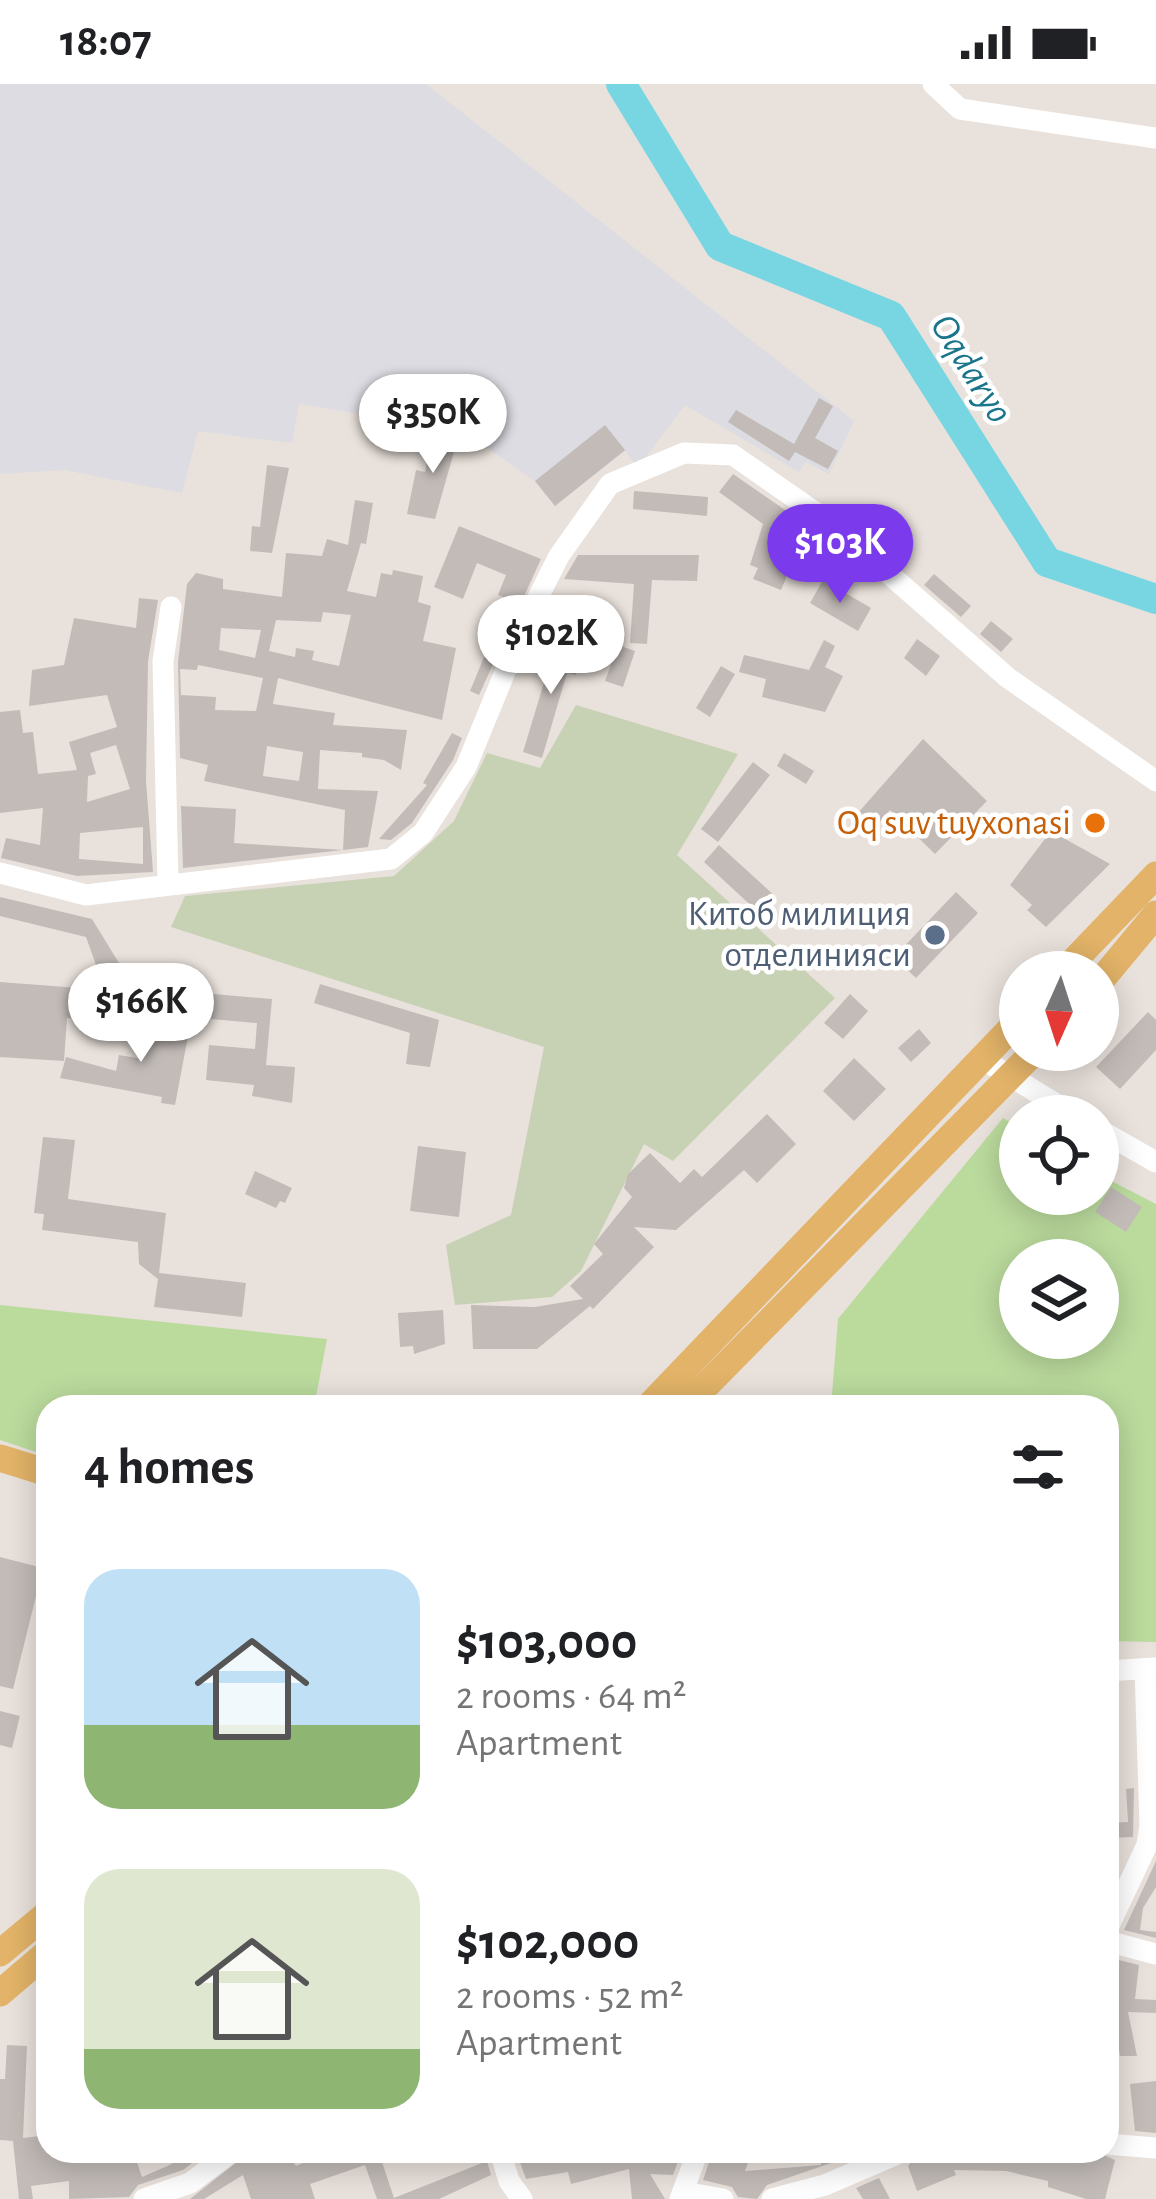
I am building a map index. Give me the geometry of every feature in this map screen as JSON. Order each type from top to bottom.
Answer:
[{"type":"main road","points":[[1084,951],[1156,875]]},
{"type":"main road","points":[[1119,959],[1156,914]]},
{"type":"main road","points":[[660,1395],[999,1041]]},
{"type":"main road","points":[[697,1395],[1017,1071]]},
{"type":"main road","points":[[0,1459],[36,1470]]},
{"type":"main road","points":[[0,1953],[36,1922]]},
{"type":"main road","points":[[0,1993],[36,1962]]},
{"type":"street","points":[[934,84],[961,109],[1156,138]]},
{"type":"street","points":[[0,873],[86,895],[169,882],[365,866],[391,859],[423,832],[466,767],[526,621],[572,538],[610,484],[684,452],[733,455],[832,524],[1008,678],[1156,782]]},
{"type":"street","points":[[169,882],[164,661],[171,607]]},
{"type":"street","points":[[982,1059],[1042,1095]]},
{"type":"street","points":[[1119,1141],[1156,1162]]},
{"type":"street","points":[[1119,1670],[1150,1669],[1150,1826],[1147,1845],[1119,1904]]},
{"type":"street","points":[[1119,1944],[1156,1954]]},
{"type":"street","points":[[1119,2145],[1156,2148]]},
{"type":"street","points":[[144,2199],[190,2182],[216,2163]]},
{"type":"street","points":[[504,2163],[522,2199]]},
{"type":"street","points":[[694,2163],[682,2196],[723,2199]]},
{"type":"street","points":[[772,2199],[825,2185],[876,2163]]},
{"type":"shaded area","points":[[0,84],[426,84],[854,421],[829,474],[806,462],[799,472],[685,405],[638,467],[625,451],[555,506],[535,481],[463,431],[299,404],[292,443],[198,431],[182,493],[64,470],[0,474]]},
{"type":"green space","points":[[576,705],[738,754],[677,855],[835,998],[673,1161],[644,1144],[581,1271],[552,1297],[455,1305],[446,1245],[511,1215],[544,1047],[171,927],[185,896],[394,876],[454,821],[487,753],[540,768]]},
{"type":"green space","points":[[999,1123],[999,1215],[1119,1215],[1119,1185],[1156,1204],[1156,1642],[1119,1641],[1119,1395],[832,1395],[838,1319]]},
{"type":"green space","points":[[0,1305],[327,1339],[316,1395],[36,1395],[36,1452],[0,1440]]},
{"type":"building","points":[[819,398],[833,406],[815,438],[838,451],[828,469],[795,452],[789,461],[728,422],[736,410],[794,444]]},
{"type":"building","points":[[605,425],[625,450],[555,506],[535,481]]},
{"type":"building","points":[[434,428],[459,434],[435,519],[407,514],[416,470],[425,472]]},
{"type":"building","points":[[267,465],[289,468],[272,553],[250,551],[252,526],[260,527]]},
{"type":"building","points":[[733,474],[808,526],[781,590],[753,579],[758,568],[750,565],[763,524],[719,492]]},
{"type":"building","points":[[634,491],[708,497],[707,516],[633,509]]},
{"type":"building","points":[[355,500],[373,503],[366,544],[361,543],[347,591],[376,597],[381,573],[392,575],[393,570],[423,576],[418,602],[431,606],[423,641],[456,648],[442,720],[278,678],[273,704],[335,713],[333,725],[407,730],[401,770],[384,760],[362,757],[362,753],[320,750],[318,789],[378,791],[368,847],[343,850],[345,810],[204,781],[208,765],[180,758],[178,662],[187,584],[196,573],[223,579],[223,589],[282,597],[286,553],[322,556],[327,539],[348,545]],"holes":[[[323,612],[351,615],[339,666],[312,660],[314,651],[296,648],[295,657],[269,651],[276,620],[321,622]],[[221,628],[261,630],[255,658],[219,650]],[[198,665],[263,678],[256,711],[215,710],[216,697],[181,695],[180,669],[197,670]],[[267,746],[303,752],[299,781],[263,776]]]},
{"type":"building","points":[[459,526],[541,559],[479,695],[470,691],[508,599],[498,595],[506,575],[477,563],[463,599],[434,587]]},
{"type":"building","points":[[578,555],[699,555],[697,581],[652,580],[647,644],[630,643],[634,584],[564,579]]},
{"type":"building","points":[[934,574],[971,606],[961,617],[924,585]]},
{"type":"building","points":[[823,580],[871,608],[858,631],[810,603]]},
{"type":"building","points":[[139,598],[158,600],[148,661],[146,781],[153,872],[77,876],[1,858],[6,838],[40,845],[43,808],[0,813],[0,712],[20,710],[23,733],[33,732],[38,774],[77,770],[69,742],[117,727],[107,695],[29,706],[32,670],[64,665],[74,618],[136,628]],"holes":[[[116,745],[130,789],[87,802],[88,776],[96,774],[90,753]],[[143,827],[143,864],[79,859],[80,833]]]},
{"type":"building","points":[[991,621],[1013,639],[1001,652],[980,634]]},
{"type":"building","points":[[917,639],[940,656],[926,676],[904,658]]},
{"type":"building","points":[[824,640],[835,646],[825,667],[843,676],[825,712],[762,697],[766,679],[739,672],[744,655],[809,670]]},
{"type":"building","points":[[556,642],[581,646],[576,675],[567,673],[542,758],[523,752],[546,676],[551,678]]},
{"type":"building","points":[[618,645],[635,651],[623,687],[605,681]]},
{"type":"building","points":[[721,666],[735,674],[710,717],[696,708]]},
{"type":"building","points":[[452,733],[462,738],[453,760],[412,823],[391,840],[379,839],[427,785],[423,783]]},
{"type":"building","points":[[923,739],[987,801],[935,854],[890,810],[873,829],[857,814]]},
{"type":"building","points":[[784,753],[814,771],[806,784],[777,766]]},
{"type":"building","points":[[753,762],[770,775],[718,842],[701,829]]},
{"type":"building","points":[[181,806],[236,809],[234,843],[343,850],[183,868]]},
{"type":"building","points":[[1051,831],[1110,864],[1046,927],[1027,910],[1032,905],[1010,885]]},
{"type":"building","points":[[719,845],[775,896],[759,913],[704,862]]},
{"type":"building","name":"Китоб милиция отделинияси","points":[[956,892],[978,913],[916,978],[894,957]]},
{"type":"building","points":[[0,897],[92,919],[122,968],[118,1026],[116,1021],[67,1018],[64,1061],[0,1057],[0,982],[105,990],[86,937],[0,916]]},
{"type":"building","points":[[320,984],[439,1020],[430,1067],[406,1064],[410,1033],[314,1003]]},
{"type":"building","points":[[213,994],[272,999],[266,1065],[295,1067],[292,1103],[252,1096],[254,1085],[206,1080],[209,1045],[255,1049],[257,1023],[211,1019]]},
{"type":"building","points":[[850,994],[868,1011],[843,1039],[824,1023]]},
{"type":"building","points":[[1148,1012],[1156,1020],[1156,1050],[1120,1089],[1100,1071],[1119,1071],[1119,1043]]},
{"type":"building","points":[[145,1022],[190,1026],[175,1105],[161,1103],[162,1097],[60,1078],[66,1057],[116,1071],[119,1055],[143,1059]]},
{"type":"building","points":[[919,1029],[931,1043],[911,1062],[898,1048]]},
{"type":"building","points":[[854,1058],[886,1089],[854,1121],[823,1091]]},
{"type":"building","points":[[767,1114],[796,1144],[757,1183],[744,1170],[676,1230],[634,1227],[654,1247],[593,1309],[590,1306],[537,1349],[473,1349],[471,1305],[535,1307],[583,1299],[570,1286],[603,1254],[594,1244],[632,1197],[624,1188],[628,1174],[650,1153],[680,1183],[694,1169],[702,1177]]},
{"type":"building","points":[[43,1137],[75,1140],[68,1199],[166,1213],[159,1273],[246,1283],[242,1317],[154,1307],[158,1279],[139,1264],[138,1242],[42,1230],[44,1214],[34,1213]]},
{"type":"building","points":[[418,1146],[466,1152],[459,1217],[410,1211]]},
{"type":"building","points":[[255,1171],[292,1188],[285,1203],[280,1201],[276,1208],[245,1194]]},
{"type":"building","points":[[1119,1192],[1142,1207],[1126,1232],[1100,1215],[1119,1215]]},
{"type":"building","points":[[443,1310],[445,1344],[414,1354],[413,1346],[400,1347],[398,1313]]},
{"type":"building","points":[[0,1557],[36,1566],[36,1596],[13,1689],[0,1686]]},
{"type":"building","points":[[0,1711],[20,1716],[12,1748],[0,1745]]},
{"type":"building","points":[[1134,1788],[1133,1837],[1119,1838],[1119,1822],[1128,1822],[1126,1789]]},
{"type":"building","points":[[1156,1861],[1156,1887],[1143,1908],[1140,1930],[1156,1932],[1156,1938],[1124,1930]]},
{"type":"building","points":[[1119,1960],[1139,1965],[1135,1999],[1156,2000],[1156,2013],[1128,2012],[1137,2056],[1120,2056]]},
{"type":"building","points":[[7,2045],[27,2046],[23,2138],[36,2136],[36,2163],[137,2163],[142,2177],[172,2163],[192,2163],[138,2185],[129,2197],[69,2199],[69,2181],[31,2186],[33,2199],[19,2199],[13,2141],[0,2140],[0,2079],[5,2079]]},
{"type":"building","points":[[1156,2081],[1156,2133],[1135,2131],[1130,2084]]},
{"type":"building","points":[[236,2163],[382,2163],[394,2198],[482,2163],[488,2163],[491,2175],[439,2199],[377,2199],[365,2165],[310,2184],[315,2199],[251,2199],[243,2175],[204,2199],[190,2199]]},
{"type":"building","points":[[520,2163],[678,2163],[673,2175],[650,2174],[665,2199],[632,2199],[629,2169],[571,2184],[568,2172],[526,2179]]},
{"type":"building","points":[[709,2163],[748,2163],[745,2171],[831,2163],[767,2185],[757,2199],[738,2197],[732,2187],[703,2180]]},
{"type":"building","points":[[1114,2163],[1105,2199],[1086,2199],[1048,2187],[1048,2181],[1006,2171],[954,2170],[956,2175],[917,2191],[908,2166]]},
{"type":"building","points":[[879,2178],[890,2199],[863,2199],[856,2188]]},
{"type":"waterway","name":"Oqdaryo","points":[[621,84],[720,246],[891,316],[1047,562],[1156,599]]},
{"type":"place","name":"Oq suv tuyxonasi","points":[[1095,823]]},
{"type":"place","name":"Китоб милиция отделинияси","points":[[935,935]]}]
